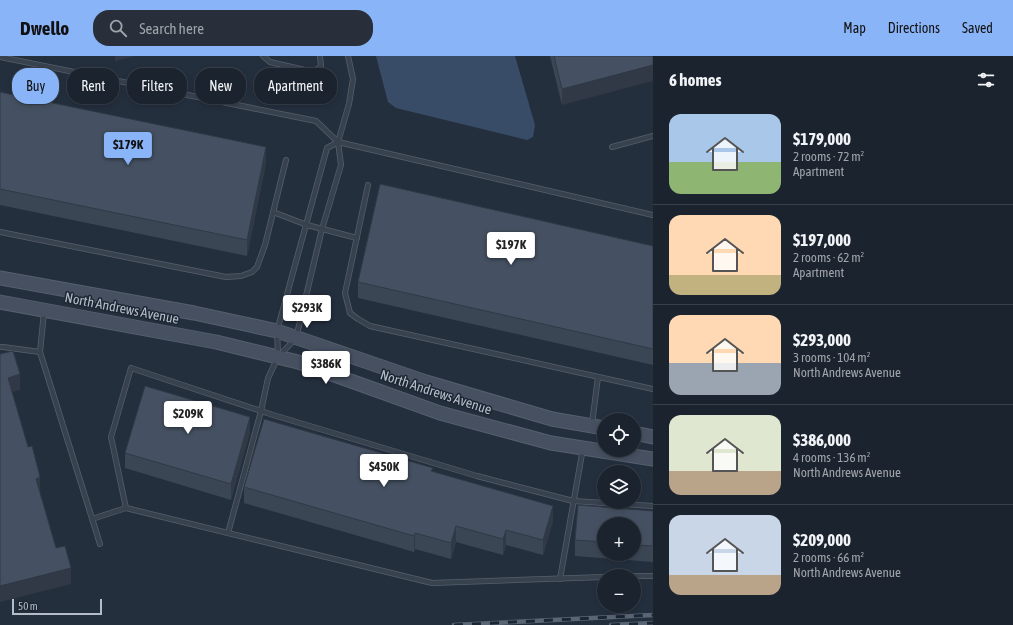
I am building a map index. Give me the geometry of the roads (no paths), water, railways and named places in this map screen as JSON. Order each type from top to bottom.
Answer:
[{"type":"street","name":"North Andrews Avenue","points":[[0,278],[194,313],[277,331],[434,384],[552,419],[597,427]]},
{"type":"street","name":"North Andrews Avenue","points":[[0,302],[216,342],[298,362],[440,413],[551,443],[653,459]]},
{"type":"street","points":[[641,434],[653,436]]},
{"type":"lane","points":[[263,56],[270,62],[309,71],[316,70],[321,66],[320,56]]},
{"type":"lane","points":[[228,533],[261,411],[268,378],[278,357],[296,338],[322,229],[341,165],[338,142],[349,104],[353,79],[348,56]]},
{"type":"lane","points":[[0,57],[316,121],[338,142],[653,215]]},
{"type":"lane","points":[[612,147],[653,136]]},
{"type":"lane","points":[[278,357],[277,331],[327,148],[338,142]]},
{"type":"lane","points":[[0,232],[226,277],[241,276],[252,272],[257,267],[265,245],[286,160]]},
{"type":"lane","points":[[368,185],[345,293],[350,313],[358,319],[370,326],[653,389]]},
{"type":"lane","points":[[273,212],[307,225],[357,238]]},
{"type":"lane","points":[[45,310],[40,352],[100,544]]},
{"type":"lane","points":[[0,347],[3,346],[40,352]]},
{"type":"lane","points":[[126,508],[111,437],[131,368],[261,411],[476,476],[573,501],[653,506]]},
{"type":"lane","points":[[598,377],[598,413]]},
{"type":"lane","points":[[560,579],[583,448]]},
{"type":"lane","points":[[92,519],[126,508],[432,583],[597,577]]},
{"type":"lane","points":[[641,576],[653,576]]},
{"type":"water","points":[[376,56],[515,56],[535,125],[533,137],[527,140],[396,108],[388,102]]},
{"type":"railway","points":[[454,625],[653,615]]},
{"type":"railway","points":[[611,625],[653,623]]}]
